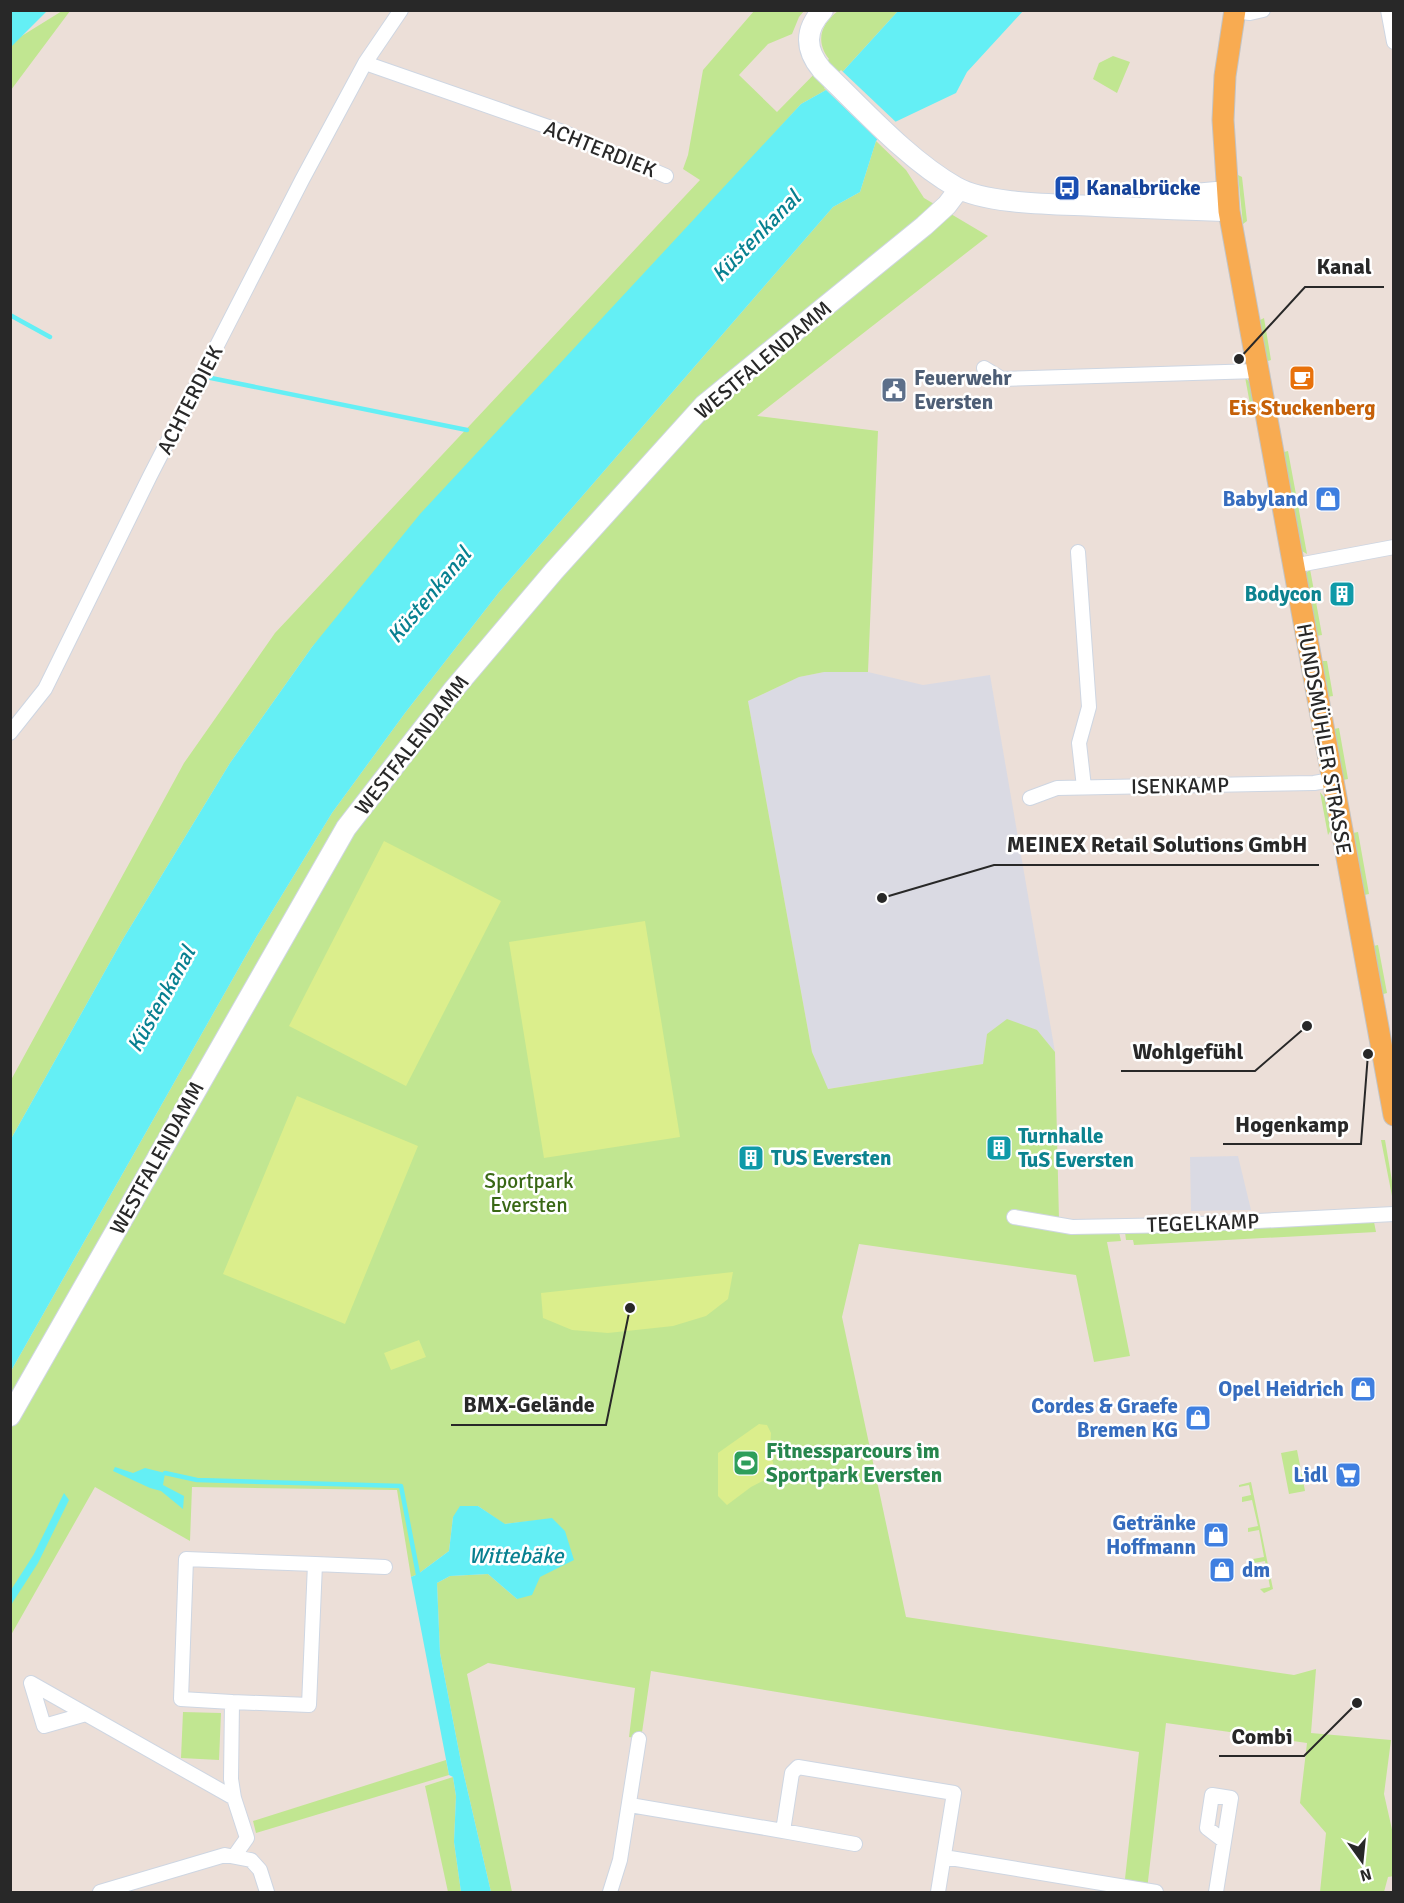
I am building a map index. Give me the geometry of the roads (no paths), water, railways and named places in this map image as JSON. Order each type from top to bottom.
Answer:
[{"type":"main road","name":"HUNDSMÜHLER STRASSE","points":[[1234,11],[1225,76],[1223,120],[1228,201],[1331,780],[1394,1115]]},
{"type":"street","name":"ACHTERDIEK","points":[[10,733],[45,689],[175,427],[365,63],[401,10]]},
{"type":"street","points":[[823,10],[813,25],[808,46],[813,59],[898,142],[937,175],[959,189],[989,197],[1023,202],[1095,206],[1228,201]]},
{"type":"street","points":[[1234,11],[1250,13],[1263,10]]},
{"type":"street","points":[[1388,10],[1394,42]]},
{"type":"street","name":"ACHTERDIEK","points":[[365,63],[564,132],[666,176]]},
{"type":"street","name":"WESTFALENDAMM","points":[[10,1416],[340,838],[374,792],[454,689],[546,580],[704,405],[924,226],[947,205],[959,189]]},
{"type":"street","points":[[984,368],[1002,379],[1257,371]]},
{"type":"street","points":[[1293,566],[1394,547]]},
{"type":"street","points":[[1078,552],[1089,707],[1079,743],[1084,787]]},
{"type":"street","name":"ISENKAMP","points":[[1030,798],[1057,788],[1314,783],[1331,780]]},
{"type":"street","name":"TEGELKAMP","points":[[1014,1217],[1072,1227],[1195,1224],[1394,1214]]},
{"type":"street","points":[[315,1564],[309,1705],[181,1699],[186,1559],[315,1564],[386,1567]]},
{"type":"street","points":[[232,1702],[231,1779],[234,1798],[247,1838],[235,1855]]},
{"type":"street","points":[[86,1714],[234,1798]]},
{"type":"street","points":[[610,1893],[620,1860],[639,1739]]},
{"type":"street","points":[[783,1831],[792,1773],[798,1767],[954,1793],[938,1893]]},
{"type":"street","points":[[630,1805],[855,1844]]},
{"type":"street","points":[[1216,1893],[1224,1841]]},
{"type":"street","points":[[100,1893],[225,1855],[235,1855],[251,1860],[260,1870],[267,1893]]},
{"type":"street","points":[[944,1857],[1151,1892]]},
{"type":"water","points":[[11,10],[47,11],[11,47]]},
{"type":"water","name":"Küstenkanal","points":[[898,11],[1023,11],[967,72],[956,93],[895,122],[876,141],[860,192],[833,207],[500,591],[405,713],[332,813],[257,936],[11,1371],[11,1139],[123,939],[230,763],[312,647],[420,514],[801,104],[826,90]]},
{"type":"water","points":[[115,1467],[133,1473],[145,1468],[165,1473],[163,1485],[184,1496],[183,1509],[161,1491],[113,1471]]},
{"type":"water","points":[[64,1493],[69,1500],[38,1563],[11,1605],[11,1590],[34,1554]]},
{"type":"water","name":"Wittebäke","points":[[460,1506],[478,1506],[505,1524],[552,1518],[565,1531],[574,1560],[540,1577],[532,1595],[517,1599],[488,1574],[450,1576],[437,1583],[440,1653],[461,1762],[491,1892],[461,1892],[454,1842],[456,1796],[453,1777],[449,1775],[411,1577],[449,1551],[453,1517]]},
{"type":"waterway","points":[[10,315],[50,337]]},
{"type":"waterway","points":[[206,377],[467,430]]},
{"type":"waterway","points":[[165,1473],[197,1480],[401,1486],[418,1574]]},
{"type":"place","name":"Kanalbrücke","points":[[1067,188]]},
{"type":"place","name":"Kanal","points":[[1239,359]]},
{"type":"place","name":"Eis Stuckenberg","points":[[1302,378]]},
{"type":"place","name":"Feuerwehr Eversten","points":[[894,390]]},
{"type":"place","name":"Babyland","points":[[1328,499]]},
{"type":"place","name":"Bodycon","points":[[1342,594]]},
{"type":"place","name":"MEINEX Retail Solutions GmbH","points":[[882,898]]},
{"type":"place","name":"Wohlgefühl","points":[[1307,1026]]},
{"type":"place","name":"Hogenkamp","points":[[1368,1054]]},
{"type":"place","name":"Turnhalle TuS Eversten","points":[[999,1148]]},
{"type":"place","name":"TUS Eversten","points":[[751,1158]]},
{"type":"place","name":"BMX-Gelände","points":[[630,1308]]},
{"type":"place","name":"Opel Heidrich","points":[[1363,1389]]},
{"type":"place","name":"Cordes & Graefe Bremen KG","points":[[1198,1418]]},
{"type":"place","name":"Fitnessparcours im Sportpark Eversten","points":[[746,1463]]},
{"type":"place","name":"Lidl","points":[[1348,1475]]},
{"type":"place","name":"Getränke Hoffmann","points":[[1216,1535]]},
{"type":"place","name":"dm","points":[[1222,1570]]},
{"type":"place","name":"Combi","points":[[1357,1703]]},
{"type":"park label","name":"Sportpark Eversten","points":[[529,1193]]}]
